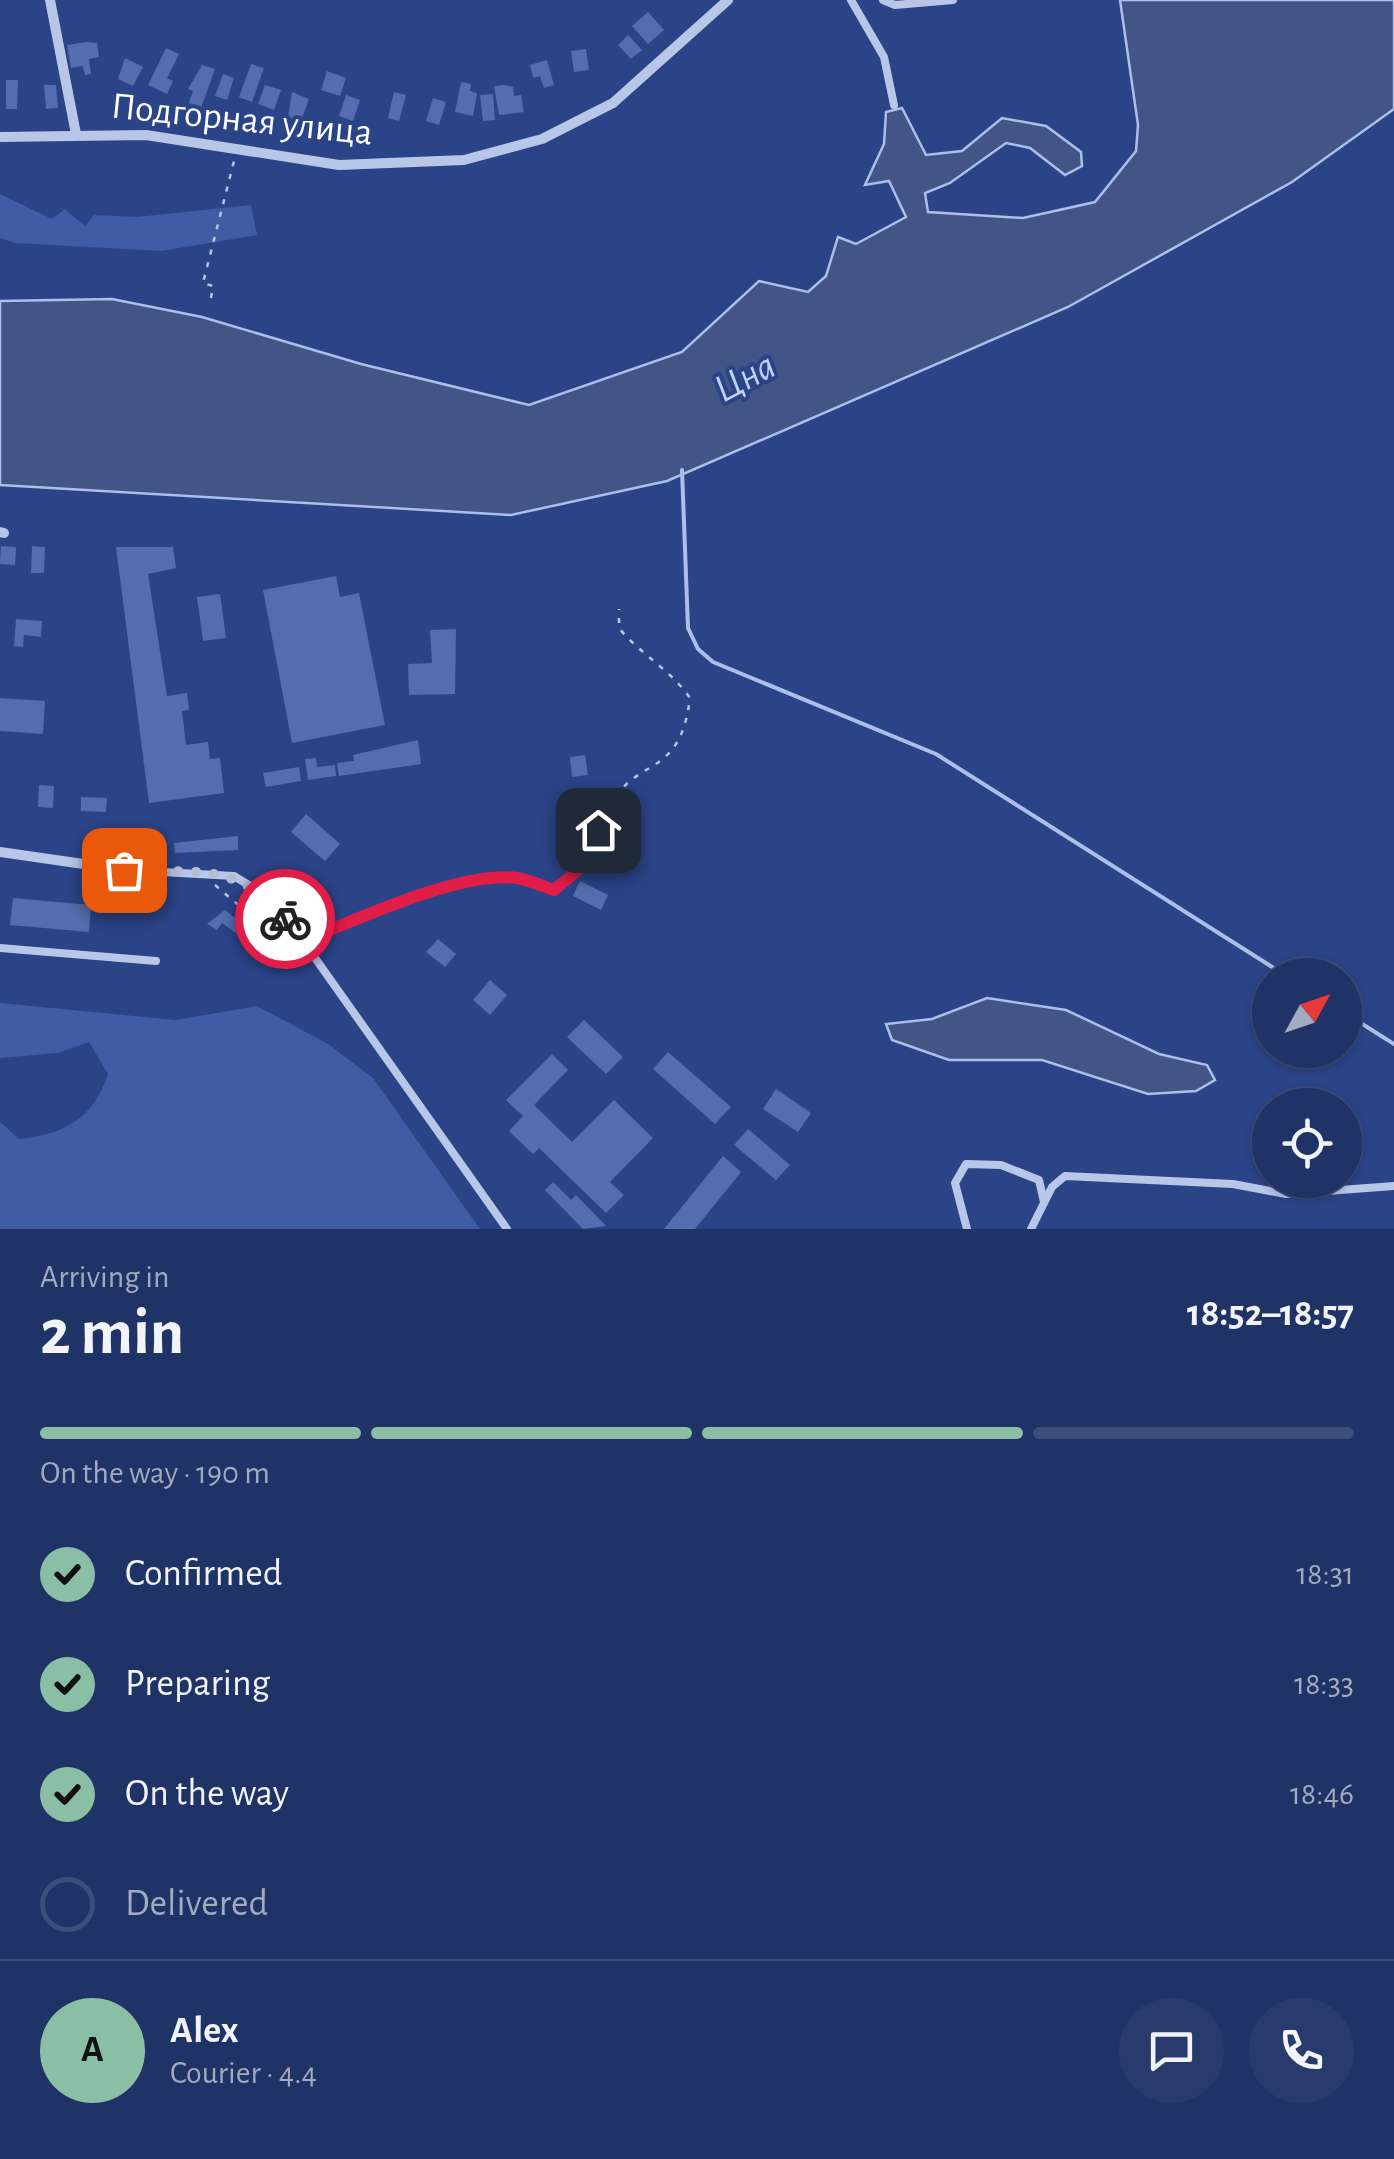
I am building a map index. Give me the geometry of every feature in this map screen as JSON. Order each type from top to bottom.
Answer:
[{"type":"street","points":[[50,0],[76,134]]},
{"type":"street","name":"Подгорная улица","points":[[0,137],[146,136],[339,165],[464,160],[542,139],[613,103],[728,0]]},
{"type":"street","points":[[0,852],[124,870]]},
{"type":"lane","points":[[852,0],[884,57],[894,105]]},
{"type":"lane","points":[[883,0],[896,5],[954,0]]},
{"type":"lane","points":[[303,941],[409,896],[495,878],[518,878],[554,890],[578,870],[598,830]]},
{"type":"lane","points":[[124,870],[234,876],[265,895],[303,941],[508,1229]]},
{"type":"lane","points":[[0,948],[156,961]]},
{"type":"lane","points":[[967,1229],[955,1184],[966,1164],[1001,1165],[1039,1180],[1044,1202]]},
{"type":"lane","points":[[1031,1229],[1052,1188],[1066,1176],[1232,1184],[1286,1194],[1394,1186]]},
{"type":"path","points":[[211,298],[213,286],[204,283],[238,150]]},
{"type":"path","points":[[598,830],[622,785],[666,760],[678,747],[686,728],[690,698],[673,676],[653,665],[619,628],[619,609]]},
{"type":"path","points":[[202,874],[256,920]]},
{"type":"shaded area","points":[[0,194],[52,219],[65,209],[85,226],[94,215],[137,217],[251,205],[257,235],[161,251],[16,243],[0,238]]},
{"type":"shaded area","points":[[0,1003],[175,1020],[257,1006],[328,1044],[373,1078],[480,1229],[0,1229],[0,1122],[19,1139],[63,1128],[86,1113],[108,1074],[89,1042],[58,1053],[0,1058]]},
{"type":"water","name":"Цна","points":[[1120,0],[1394,0],[1394,109],[1292,182],[1068,307],[667,481],[511,515],[0,485],[0,301],[112,299],[202,317],[361,364],[529,405],[682,352],[759,281],[808,292],[826,276],[838,237],[856,244],[906,217],[889,181],[865,185],[884,144],[886,112],[902,108],[926,155],[962,151],[1002,118],[1046,126],[1081,152],[1082,166],[1065,175],[1030,148],[1006,143],[950,183],[925,193],[928,212],[1023,218],[1095,202],[1136,151],[1138,125]]},
{"type":"water","points":[[987,998],[1066,1010],[1159,1054],[1207,1065],[1215,1080],[1196,1091],[1148,1094],[1042,1060],[949,1060],[892,1040],[886,1024],[932,1019]]},
{"type":"building","points":[[648,12],[664,30],[648,44],[632,26]]},
{"type":"building","points":[[628,35],[642,50],[631,59],[618,45]]},
{"type":"building","points":[[97,43],[99,57],[89,59],[91,74],[85,75],[83,66],[71,68],[67,45]]},
{"type":"building","points":[[166,48],[179,54],[167,78],[173,81],[167,94],[148,85]]},
{"type":"building","points":[[586,49],[589,70],[574,72],[571,51]]},
{"type":"building","points":[[125,58],[143,67],[133,86],[118,79]]},
{"type":"building","points":[[547,60],[554,85],[544,88],[540,76],[533,78],[530,65]]},
{"type":"building","points":[[251,64],[264,68],[252,102],[239,97]]},
{"type":"building","points":[[202,65],[215,69],[201,108],[189,103],[193,91],[188,89]]},
{"type":"building","points":[[327,71],[346,78],[340,96],[321,90]]},
{"type":"building","points":[[223,74],[234,78],[227,100],[215,96]]},
{"type":"building","points":[[6,80],[18,80],[17,109],[6,109]]},
{"type":"building","points":[[461,82],[471,84],[470,91],[477,93],[473,116],[455,112]]},
{"type":"building","points":[[44,85],[56,85],[58,108],[46,109]]},
{"type":"building","points":[[265,85],[281,90],[274,110],[258,104]]},
{"type":"building","points":[[494,86],[513,87],[514,96],[521,95],[524,112],[499,115]]},
{"type":"building","points":[[292,92],[309,99],[301,121],[288,117]]},
{"type":"building","points":[[394,92],[406,95],[399,121],[388,118]]},
{"type":"building","points":[[493,94],[495,120],[483,121],[480,95]]},
{"type":"building","points":[[346,95],[360,100],[353,121],[339,116]]},
{"type":"building","points":[[433,98],[446,102],[439,125],[426,121]]},
{"type":"building","points":[[1,546],[16,547],[15,565],[0,564]]},
{"type":"building","points":[[32,546],[45,547],[44,573],[31,573]]},
{"type":"building","points":[[116,547],[173,547],[176,568],[148,574],[167,696],[187,693],[189,710],[182,711],[186,745],[208,742],[210,759],[220,758],[224,793],[149,803]]},
{"type":"building","points":[[336,576],[340,597],[359,593],[385,725],[292,743],[263,590]]},
{"type":"building","points":[[220,594],[226,638],[203,641],[197,597]]},
{"type":"building","points":[[16,619],[42,621],[41,637],[24,635],[23,647],[14,646]]},
{"type":"building","points":[[456,629],[455,694],[409,695],[408,664],[432,663],[430,630]]},
{"type":"building","points":[[0,698],[45,701],[43,734],[0,731]]},
{"type":"building","points":[[418,740],[421,764],[339,776],[337,763],[354,761],[353,755]]},
{"type":"building","points":[[585,755],[588,775],[572,777],[570,757]]},
{"type":"building","points":[[316,758],[317,767],[335,765],[336,776],[308,780],[305,759]]},
{"type":"building","points":[[299,767],[301,781],[266,787],[263,773]]},
{"type":"building","points":[[39,785],[54,786],[53,808],[38,807]]},
{"type":"building","points":[[81,797],[107,798],[106,812],[81,811]]},
{"type":"building","points":[[306,814],[340,844],[325,861],[291,832]]},
{"type":"building","points":[[238,836],[238,850],[175,853],[174,843]]},
{"type":"building","points":[[580,881],[608,895],[601,910],[573,896]]},
{"type":"building","points":[[13,898],[91,905],[89,932],[10,925]]},
{"type":"building","points":[[225,910],[247,927],[240,936],[222,923],[217,930],[207,924]]},
{"type":"building","points":[[438,939],[456,954],[445,967],[426,952]]},
{"type":"building","points":[[490,980],[507,995],[490,1015],[473,1000]]},
{"type":"building","points":[[584,1020],[623,1057],[606,1074],[567,1037]]},
{"type":"building","points":[[668,1052],[731,1107],[715,1124],[653,1069]]},
{"type":"building","points":[[552,1054],[568,1070],[534,1105],[572,1142],[614,1100],[653,1138],[610,1182],[624,1195],[606,1213],[539,1148],[533,1154],[509,1131],[523,1116],[506,1100]]},
{"type":"building","points":[[776,1089],[811,1113],[798,1132],[763,1109]]},
{"type":"building","points":[[748,1129],[790,1165],[776,1180],[734,1145]]},
{"type":"building","points":[[723,1156],[741,1172],[695,1229],[664,1229]]},
{"type":"building","points":[[553,1182],[571,1200],[576,1195],[606,1226],[583,1229],[545,1190]]},
{"type":"waterway","points":[[682,470],[688,628],[698,649],[713,662],[936,754],[1258,958]]},
{"type":"waterway","points":[[1362,1024],[1394,1044]]},
{"type":"way so far","points":[[124,870],[234,876],[265,895],[285,919]]},
{"type":"route","points":[[285,919],[303,941],[409,896],[495,878],[518,878],[554,890],[578,870],[598,830]]}]
